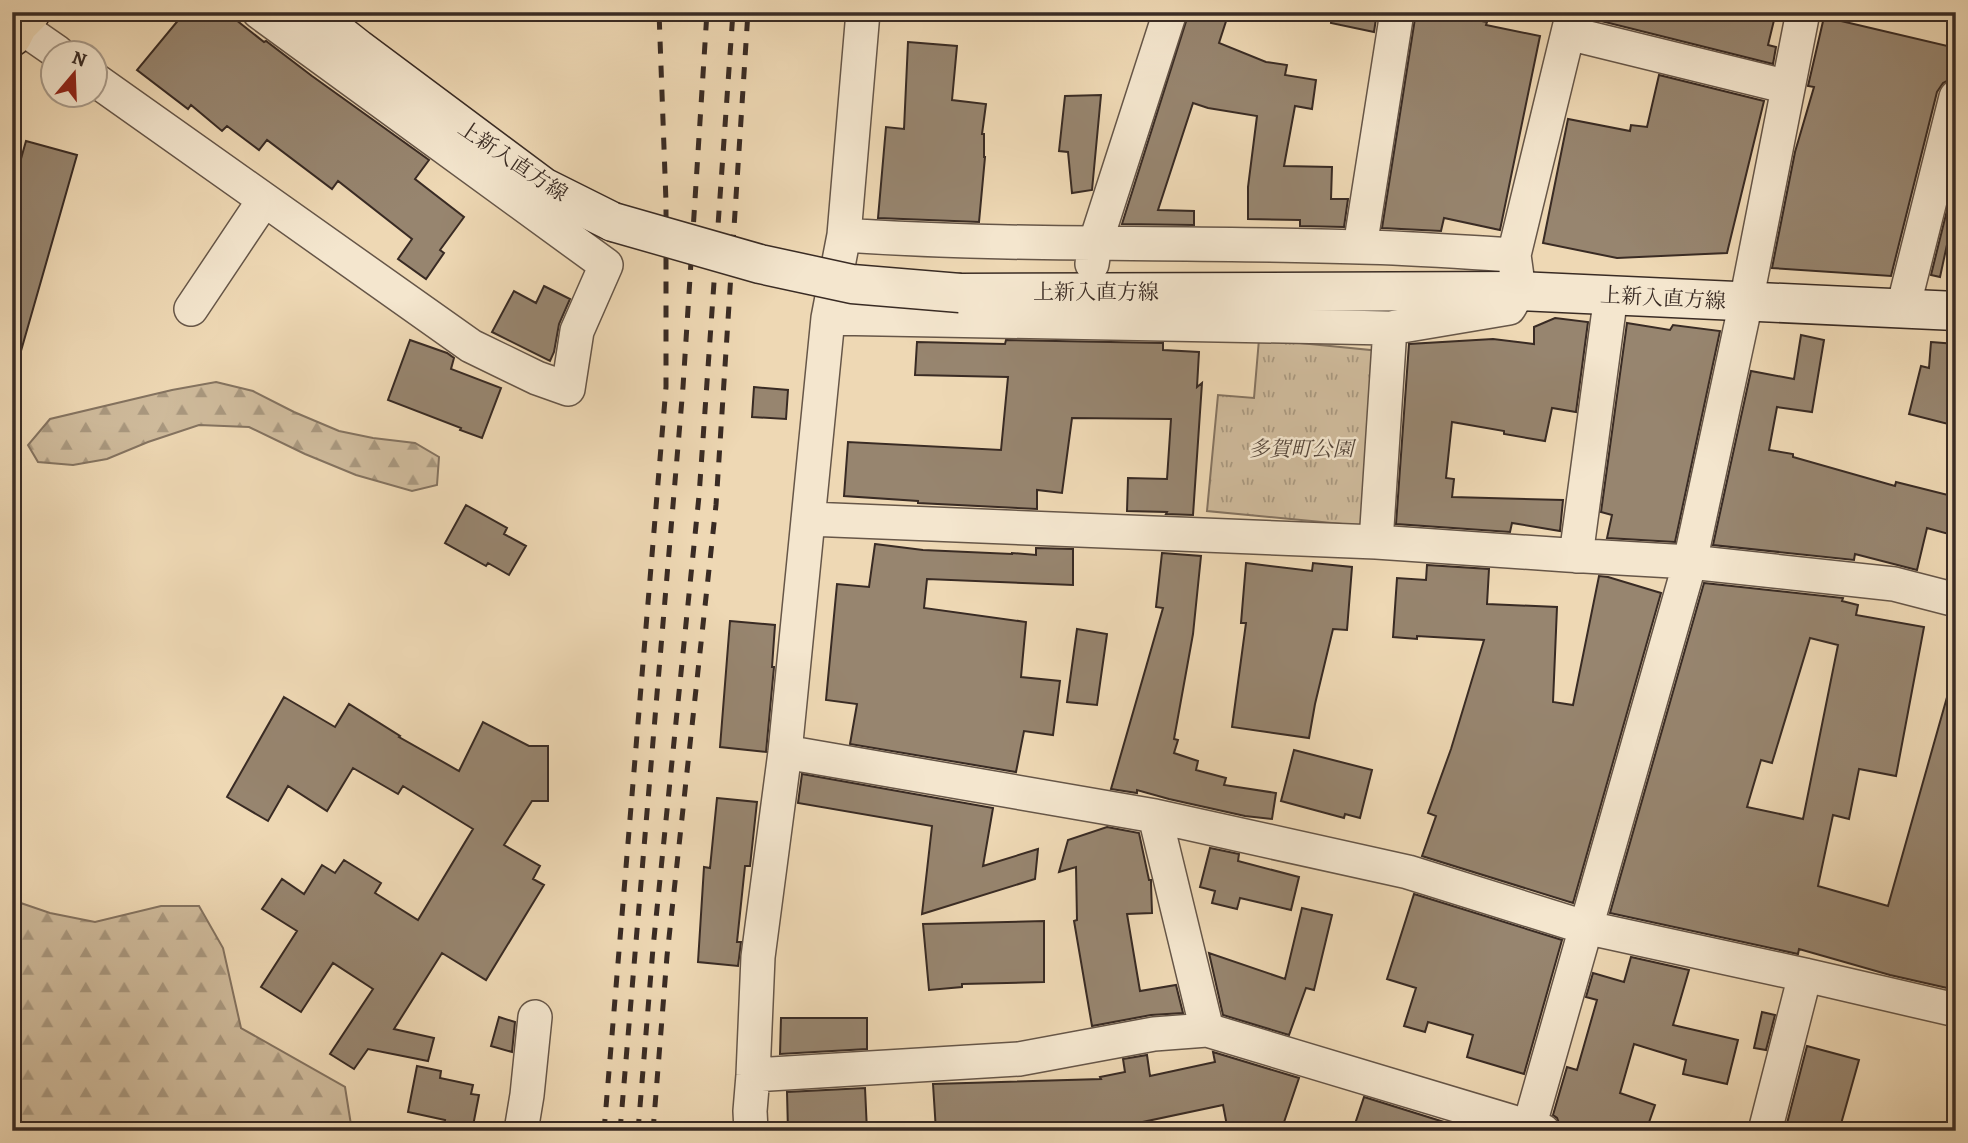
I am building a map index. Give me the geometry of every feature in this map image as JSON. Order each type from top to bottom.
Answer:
[{"type":"main road","name":"上新入直方線","points":[[311,12],[543,187],[613,222],[760,264],[852,284],[960,293],[1516,273],[1611,295],[1956,311]]},
{"type":"street","points":[[108,89],[471,346],[537,378],[568,389],[577,331],[606,265],[259,12]]},
{"type":"street","points":[[751,1131],[758,957],[785,752],[828,318],[844,235],[863,12]]},
{"type":"street","points":[[1093,255],[1170,12]]},
{"type":"street","points":[[1360,247],[1397,12]]},
{"type":"street","points":[[753,1075],[1019,1059],[1154,1034],[1207,1030],[1533,1129],[1584,928],[1690,562],[1746,302],[1803,12]]},
{"type":"street","points":[[17,23],[38,38]]},
{"type":"street","points":[[828,318],[1081,320],[1390,328],[1509,308],[1571,23],[1788,87]]},
{"type":"street","points":[[1903,308],[1956,97]]},
{"type":"street","points":[[191,309],[264,200]]},
{"type":"street","points":[[844,235],[1093,255],[1360,247],[1516,273]]},
{"type":"street","points":[[1576,556],[1611,295]]},
{"type":"street","points":[[1376,542],[1390,328]]},
{"type":"street","points":[[808,519],[1376,542],[1690,562],[1894,584],[1956,600]]},
{"type":"street","points":[[785,752],[1155,816],[1408,872],[1584,928],[1956,1010]]},
{"type":"street","points":[[1155,816],[1207,1030]]},
{"type":"street","points":[[1765,1131],[1805,975]]},
{"type":"street","points":[[521,1131],[535,1017]]},
{"type":"green space","name":"多賀町公園","points":[[1259,339],[1380,351],[1363,526],[1207,511],[1218,395],[1254,398]]},
{"type":"green space","points":[[216,382],[253,391],[339,431],[415,443],[439,457],[437,485],[412,491],[356,475],[249,427],[199,425],[107,459],[73,465],[38,462],[28,445],[50,419]]},
{"type":"green space","points":[[12,900],[50,913],[95,922],[161,906],[199,906],[223,948],[241,1028],[345,1087],[352,1131],[12,1131]]},
{"type":"building","points":[[185,12],[226,12],[429,160],[415,179],[464,217],[440,250],[444,253],[426,279],[398,259],[412,239],[338,181],[332,189],[267,140],[259,150],[227,126],[222,131],[191,105],[188,109],[137,70]]},
{"type":"building","points":[[1189,12],[1229,12],[1219,43],[1266,62],[1287,65],[1285,75],[1316,80],[1312,109],[1295,106],[1284,166],[1332,167],[1331,199],[1348,199],[1344,227],[1300,226],[1300,220],[1248,219],[1248,187],[1257,116],[1193,103],[1158,210],[1194,211],[1194,225],[1122,224]]},
{"type":"building","points":[[1332,12],[1377,12],[1374,32],[1331,23]]},
{"type":"building","points":[[1416,12],[1433,12],[1487,22],[1486,25],[1540,36],[1500,230],[1444,218],[1441,231],[1382,228]]},
{"type":"building","points":[[1594,12],[1776,12],[1768,45],[1776,47],[1773,64],[1593,19]]},
{"type":"building","points":[[1824,17],[1956,48],[1953,78],[1943,83],[1937,92],[1891,276],[1772,268],[1795,152],[1814,87],[1808,86]]},
{"type":"building","points":[[908,42],[957,46],[952,100],[986,104],[982,134],[985,157],[979,222],[878,218],[886,127],[904,129]]},
{"type":"building","points":[[1659,75],[1764,101],[1727,253],[1617,258],[1543,243],[1568,119],[1630,131],[1631,125],[1647,127]]},
{"type":"building","points":[[1101,95],[1092,190],[1072,193],[1068,152],[1059,151],[1065,96]]},
{"type":"building","points":[[26,141],[77,155],[19,358],[12,357],[12,191]]},
{"type":"building","points":[[1951,194],[1956,195],[1956,203],[1940,277],[1931,275]]},
{"type":"building","points":[[544,286],[570,299],[559,324],[550,361],[492,332],[514,291],[536,303]]},
{"type":"building","points":[[1555,318],[1588,322],[1576,412],[1552,408],[1545,441],[1452,422],[1446,478],[1454,479],[1452,497],[1563,500],[1560,531],[1512,523],[1510,532],[1396,524],[1409,344],[1493,339],[1534,344],[1534,327]]},
{"type":"building","points":[[1627,323],[1670,330],[1673,325],[1720,331],[1675,542],[1607,538],[1612,515],[1601,512]]},
{"type":"building","points":[[1801,335],[1824,340],[1812,412],[1777,407],[1769,450],[1793,454],[1793,457],[1895,486],[1896,482],[1956,497],[1956,536],[1927,528],[1917,570],[1855,554],[1854,560],[1713,545],[1751,371],[1794,379]]},
{"type":"building","points":[[410,340],[447,353],[454,358],[451,369],[501,388],[482,438],[388,400]]},
{"type":"building","points":[[1006,340],[1163,343],[1163,350],[1199,352],[1197,387],[1202,383],[1193,515],[1127,511],[1128,478],[1167,479],[1171,419],[1072,418],[1062,493],[1037,490],[1037,509],[844,496],[848,442],[1001,450],[1008,377],[915,375],[917,342],[1005,344]]},
{"type":"building","points":[[1931,342],[1956,344],[1956,426],[1909,414],[1921,366],[1929,368]]},
{"type":"building","points":[[754,387],[788,390],[786,419],[752,417]]},
{"type":"building","points":[[466,505],[507,528],[504,534],[526,546],[509,575],[488,563],[486,566],[445,543]]},
{"type":"building","points":[[875,544],[923,550],[1036,555],[1036,548],[1073,549],[1073,585],[927,579],[924,608],[1026,622],[1021,677],[1060,681],[1053,735],[1024,731],[1016,772],[850,744],[857,704],[826,700],[837,584],[869,587]]},
{"type":"building","points":[[1162,553],[1201,556],[1193,634],[1174,739],[1178,740],[1174,753],[1198,761],[1196,770],[1226,778],[1224,785],[1276,793],[1272,819],[1245,816],[1137,790],[1137,793],[1111,789],[1163,608],[1156,607]]},
{"type":"building","points":[[1246,563],[1312,571],[1313,563],[1352,567],[1347,630],[1333,629],[1309,738],[1232,727],[1246,623],[1241,623]]},
{"type":"building","points":[[1427,565],[1489,569],[1487,604],[1557,607],[1553,702],[1573,705],[1599,576],[1661,593],[1573,903],[1422,856],[1436,816],[1428,813],[1451,749],[1484,640],[1393,637],[1397,578],[1426,580]]},
{"type":"building","points":[[1704,583],[1843,598],[1842,601],[1858,605],[1856,615],[1924,627],[1896,776],[1859,769],[1849,819],[1833,815],[1818,886],[1888,906],[1949,690],[1956,691],[1956,990],[1890,975],[1799,949],[1798,954],[1610,913]],"holes":[[[1810,638],[1838,645],[1803,819],[1747,807],[1761,760],[1772,763]]]},
{"type":"building","points":[[730,621],[775,625],[766,752],[720,747]]},
{"type":"building","points":[[1077,629],[1107,634],[1097,705],[1067,702]]},
{"type":"building","points":[[284,697],[335,727],[349,704],[399,737],[459,771],[483,722],[529,746],[548,746],[548,801],[532,801],[504,845],[540,866],[533,879],[544,885],[486,980],[442,953],[394,1029],[434,1038],[428,1061],[368,1049],[354,1069],[330,1054],[373,989],[333,963],[301,1012],[261,987],[297,931],[262,909],[282,879],[304,894],[322,865],[335,873],[344,860],[381,883],[375,893],[418,920],[473,829],[403,786],[398,794],[353,768],[327,811],[288,786],[268,821],[227,797]]},
{"type":"building","points":[[1294,750],[1372,770],[1360,818],[1345,814],[1344,818],[1281,801]]},
{"type":"building","points":[[802,774],[993,808],[983,866],[1038,849],[1035,879],[922,914],[932,826],[798,803]]},
{"type":"building","points":[[717,798],[757,802],[750,866],[745,866],[737,942],[741,942],[738,966],[698,962],[704,867],[710,868]]},
{"type":"building","points":[[1107,827],[1139,833],[1151,880],[1152,913],[1127,914],[1140,991],[1176,985],[1183,1013],[1151,1015],[1092,1026],[1074,921],[1077,920],[1076,867],[1059,872],[1068,840]]},
{"type":"building","points":[[1210,848],[1239,854],[1238,861],[1299,877],[1291,910],[1240,898],[1237,909],[1212,903],[1215,891],[1200,887]]},
{"type":"building","points":[[1414,894],[1562,940],[1524,1074],[1467,1057],[1473,1035],[1428,1022],[1425,1032],[1404,1026],[1416,988],[1387,979]]},
{"type":"building","points":[[1302,908],[1332,915],[1314,990],[1306,988],[1289,1035],[1223,1015],[1209,953],[1285,979]]},
{"type":"building","points":[[1044,921],[1044,982],[962,984],[962,987],[929,990],[923,924]]},
{"type":"building","points":[[1631,957],[1689,970],[1673,1025],[1738,1040],[1727,1084],[1683,1074],[1686,1060],[1634,1044],[1620,1093],[1655,1105],[1646,1131],[1620,1124],[1618,1131],[1562,1131],[1553,1115],[1567,1067],[1577,1070],[1597,1000],[1586,997],[1593,973],[1624,982]]},
{"type":"building","points":[[1762,1012],[1775,1015],[1766,1050],[1754,1048]]},
{"type":"building","points":[[499,1017],[515,1022],[512,1052],[491,1046]]},
{"type":"building","points":[[781,1018],[867,1018],[867,1049],[780,1054]]},
{"type":"building","points":[[1807,1046],[1859,1060],[1839,1131],[1785,1131]]},
{"type":"building","points":[[1213,1052],[1299,1078],[1281,1131],[1228,1131],[1223,1105],[1114,1128],[1056,1129],[1056,1126],[936,1131],[933,1084],[1101,1079],[1100,1077],[1125,1072],[1123,1059],[1147,1055],[1150,1076],[1215,1062]]},
{"type":"building","points":[[417,1066],[441,1071],[440,1078],[473,1085],[471,1094],[479,1095],[472,1131],[442,1131],[445,1120],[408,1112]]},
{"type":"building","points":[[865,1088],[867,1131],[788,1131],[787,1092]]},
{"type":"building","points":[[1364,1097],[1460,1127],[1459,1131],[1375,1131],[1355,1124]]},
{"type":"railway","points":[[604,1131],[666,387],[666,202],[659,12]]},
{"type":"railway","points":[[620,1131],[683,387],[707,12]]},
{"type":"railway","points":[[638,1131],[653,948],[699,496],[733,12]]},
{"type":"railway","points":[[653,1131],[667,956],[716,505],[748,12]]}]
